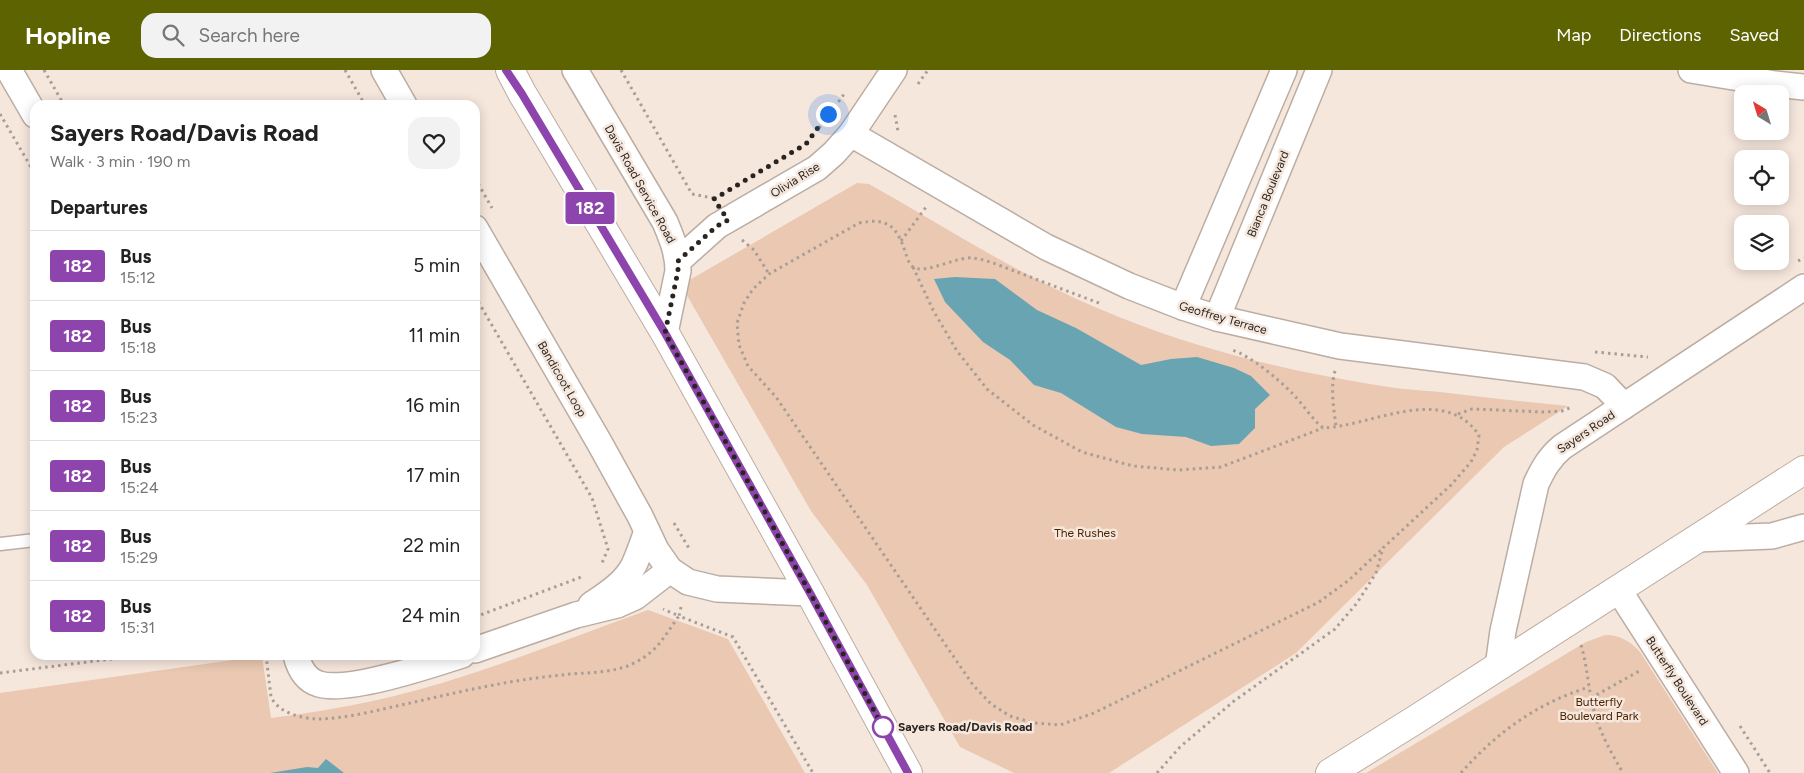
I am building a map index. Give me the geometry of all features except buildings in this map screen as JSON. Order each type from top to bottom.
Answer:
[{"type":"main road","points":[[506,70],[516,82],[665,333],[908,773]]},
{"type":"main road","points":[[1330,773],[1804,470]]},
{"type":"street","points":[[9,70],[30,106]]},
{"type":"street","points":[[384,70],[401,100]]},
{"type":"street","name":"Davis Road Service Road","points":[[576,70],[665,222],[675,245],[678,271],[665,333]]},
{"type":"street","name":"Olivia Rise","points":[[678,261],[723,223],[817,168],[834,153],[851,134],[894,70]]},
{"type":"street","points":[[1183,307],[1284,70]]},
{"type":"street","name":"Bianca Boulevard","points":[[1217,318],[1319,70]]},
{"type":"street","points":[[1691,70],[1804,87]]},
{"type":"street","name":"Geoffrey Terrace","points":[[851,134],[1064,256],[1129,286],[1183,307],[1217,318],[1340,346],[1570,374],[1594,380],[1605,386],[1624,406]]},
{"type":"street","points":[[665,222],[687,226],[723,223]]},
{"type":"street","name":"Bandicoot Loop","points":[[480,237],[599,442],[656,550],[670,570],[688,582],[717,589],[810,593]]},
{"type":"street","name":"Sayers Road","points":[[1498,667],[1503,631],[1536,484],[1550,457],[1562,447],[1804,287]]},
{"type":"street","points":[[1696,539],[1772,536],[1804,527]]},
{"type":"street","points":[[576,614],[614,589],[626,577],[634,566],[647,531]]},
{"type":"street","points":[[480,648],[576,614],[617,605],[635,598],[670,570]]},
{"type":"street","name":"Butterfly Boulevard","points":[[1618,589],[1736,773]]},
{"type":"street","points":[[298,660],[302,671],[309,679],[318,684],[329,686],[344,686],[407,672],[446,660]]},
{"type":"lane","points":[[0,544],[30,541]]},
{"type":"path","points":[[44,70],[61,100]]},
{"type":"path","points":[[345,70],[362,100]]},
{"type":"path","points":[[621,70],[692,194],[714,199],[723,223],[754,250],[769,274]]},
{"type":"path","points":[[913,90],[928,70]]},
{"type":"path","points":[[818,129],[845,92]]},
{"type":"path","points":[[899,108],[895,114],[899,132]]},
{"type":"path","points":[[0,114],[30,165]]},
{"type":"path","points":[[901,241],[940,186]]},
{"type":"path","points":[[884,222],[893,227],[913,267],[933,310],[957,351],[987,389],[1033,425],[1082,452],[1133,466],[1179,470],[1221,467],[1323,428],[1336,427],[1382,415],[1433,409],[1457,414],[1472,425],[1478,435],[1477,450],[1471,462],[1451,485],[1349,580],[1319,602],[1094,713],[1060,725],[1034,723],[1010,716],[991,704],[973,685],[776,397],[748,366],[738,345],[737,323],[744,303],[753,289],[769,274],[859,223],[884,222]]},
{"type":"path","points":[[913,267],[922,269],[962,258],[973,258],[1000,266],[1102,304]]},
{"type":"path","points":[[1796,263],[1804,258]]},
{"type":"path","points":[[480,305],[592,498],[608,549],[599,569]]},
{"type":"path","points":[[1336,427],[1333,378],[1340,346]]},
{"type":"path","points":[[1224,348],[1240,353],[1263,369],[1292,393],[1323,428]]},
{"type":"path","points":[[1641,362],[1654,354]]},
{"type":"path","points":[[1457,414],[1472,409],[1562,411],[1578,404],[1605,386]]},
{"type":"path","points":[[1156,773],[1186,742],[1234,701],[1335,629],[1358,602],[1376,573],[1383,548]]},
{"type":"path","points":[[480,615],[588,575]]},
{"type":"path","points":[[267,660],[274,703],[288,713],[302,717],[330,718],[360,714],[491,685],[542,677],[617,669],[635,663],[655,650],[679,616]]},
{"type":"path","points":[[1573,618],[1586,663],[1591,698],[1602,735],[1623,773]]},
{"type":"path","points":[[0,673],[103,660]]},
{"type":"path","points":[[1591,698],[1641,670]]},
{"type":"path","points":[[1461,773],[1494,739],[1532,711],[1564,695],[1589,687]]},
{"type":"green space","name":"The Rushes","points":[[857,183],[869,184],[1009,265],[1066,294],[1129,321],[1198,345],[1269,364],[1340,379],[1400,388],[1568,406],[1504,447],[1296,653],[1109,773],[1014,773],[960,747],[867,585],[811,511],[681,285]]},
{"type":"green space","points":[[648,610],[728,639],[805,773],[0,773],[0,693],[234,660],[263,660],[271,718],[368,702],[440,684]]},
{"type":"green space","name":"Butterfly Boulevard Park","points":[[1605,635],[1624,639],[1640,652],[1718,773],[1366,773],[1586,642]]},
{"type":"water","points":[[955,277],[995,279],[1037,310],[1076,328],[1141,365],[1171,359],[1197,357],[1234,368],[1251,376],[1270,395],[1255,409],[1255,428],[1239,444],[1211,446],[1186,437],[1142,434],[1116,427],[1061,393],[1034,385],[1010,360],[983,342],[945,302],[934,279]]},
{"type":"water","points":[[326,759],[344,773],[270,773],[307,767],[318,768]]},
{"type":"bus line","name":"182","points":[[506,70],[665,333],[908,773]]},
{"type":"place","name":"Sayers Road/Davis Road","points":[[883,727]]},
{"type":"route","points":[[828,114],[806,144],[714,199],[728,220],[717,226],[678,261],[678,271],[665,333],[883,727]]}]
